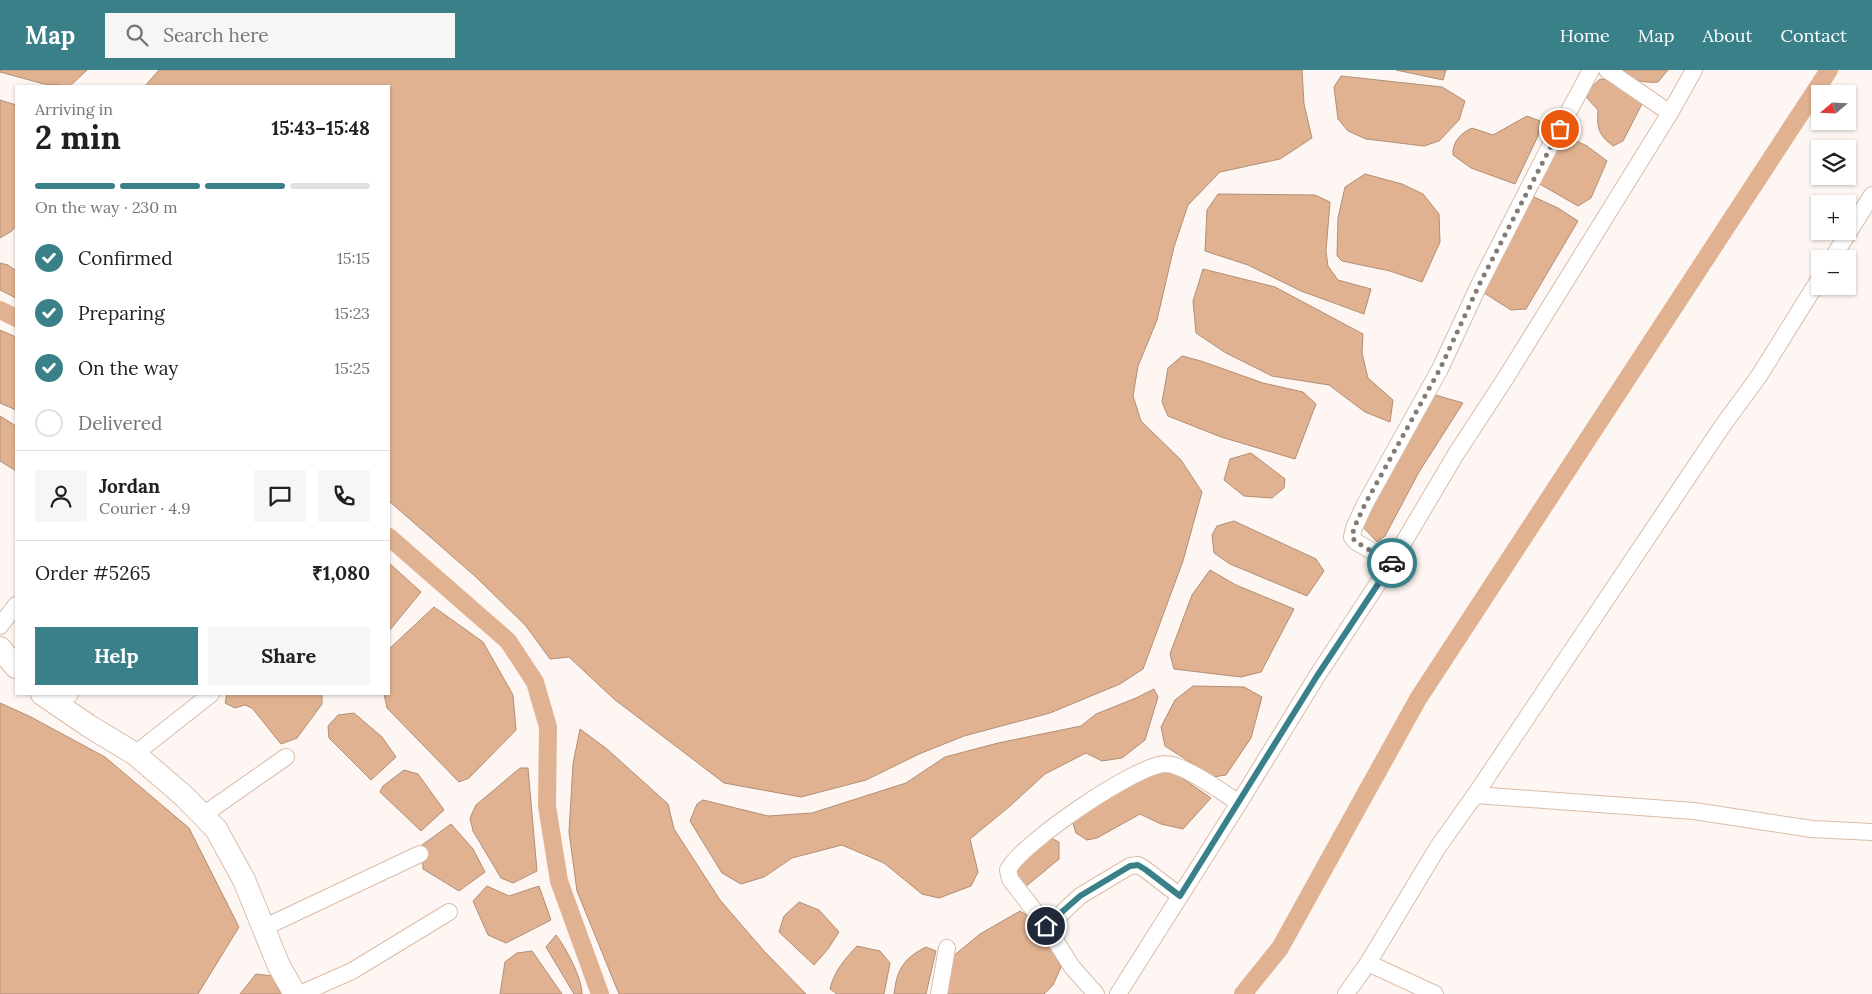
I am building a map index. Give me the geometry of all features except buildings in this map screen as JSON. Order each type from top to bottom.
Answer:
[{"type":"street","points":[[1392,562],[1356,542],[1352,537],[1354,528],[1365,504],[1440,369],[1513,218],[1591,70]]},
{"type":"street","points":[[1607,70],[1670,113]]},
{"type":"street","points":[[1118,994],[1317,676],[1392,562],[1456,454],[1505,379],[1670,113],[1694,70]]},
{"type":"street","points":[[1838,250],[1872,195]]},
{"type":"street","points":[[1346,994],[1368,963],[1438,847],[1475,795],[1721,428],[1760,376],[1811,293]]},
{"type":"street","points":[[0,626],[15,606]]},
{"type":"street","points":[[0,648],[15,666]]},
{"type":"street","points":[[135,754],[210,695]]},
{"type":"street","points":[[57,698],[135,754],[204,815],[216,829],[244,880],[279,966],[295,994]]},
{"type":"street","points":[[204,815],[286,757]]},
{"type":"street","points":[[1096,994],[1072,967],[1046,926],[1010,879],[1008,870],[1010,863],[1071,814],[1114,785],[1154,765],[1168,763],[1187,771],[1239,803]]},
{"type":"street","points":[[1475,795],[1694,811],[1812,829],[1872,832]]},
{"type":"street","points":[[263,928],[420,854]]},
{"type":"street","points":[[1046,926],[1080,896],[1130,866],[1138,865],[1180,896]]},
{"type":"street","points":[[300,994],[352,971],[449,912]]},
{"type":"street","points":[[939,994],[947,948]]},
{"type":"street","points":[[1368,963],[1434,994]]},
{"type":"shaded area","points":[[0,70],[87,70],[71,85],[44,84],[0,72]]},
{"type":"shaded area","points":[[159,70],[1302,70],[1304,104],[1312,138],[1280,159],[1220,172],[1188,205],[1174,247],[1157,320],[1138,366],[1133,396],[1141,421],[1181,460],[1202,492],[1183,561],[1143,669],[1120,684],[1050,713],[964,736],[919,754],[866,780],[801,797],[724,783],[614,699],[569,657],[550,659],[526,626],[476,577],[390,502],[390,85],[146,85]]},
{"type":"shaded area","points":[[1396,70],[1446,70],[1443,80]]},
{"type":"shaded area","points":[[1621,70],[1668,70],[1658,82],[1643,82],[1629,77]]},
{"type":"shaded area","points":[[1341,76],[1442,87],[1465,101],[1459,120],[1439,141],[1424,146],[1366,139],[1348,131],[1338,119],[1334,87]]},
{"type":"shaded area","points":[[1600,79],[1616,81],[1643,102],[1623,141],[1613,146],[1601,134],[1598,127],[1598,110],[1587,98],[1586,92]]},
{"type":"shaded area","points":[[0,100],[15,105],[15,226],[12,231],[0,238]]},
{"type":"shaded area","points":[[1527,116],[1540,121],[1538,136],[1515,184],[1471,168],[1453,155],[1456,142],[1468,130],[1472,128],[1493,135]]},
{"type":"shaded area","points":[[1566,136],[1587,146],[1607,161],[1591,198],[1578,206],[1538,183],[1547,154]]},
{"type":"shaded area","points":[[1365,174],[1402,184],[1423,194],[1439,214],[1440,242],[1422,282],[1390,271],[1342,261],[1337,256],[1338,218],[1345,187]]},
{"type":"shaded area","points":[[1218,194],[1315,195],[1330,202],[1326,251],[1328,266],[1338,280],[1371,289],[1364,314],[1301,291],[1248,265],[1205,251],[1207,210]]},
{"type":"shaded area","points":[[1534,197],[1558,208],[1578,221],[1526,309],[1511,310],[1481,291],[1510,228]]},
{"type":"shaded area","points":[[0,263],[8,265],[15,270],[15,298],[0,290]]},
{"type":"shaded area","points":[[1203,269],[1275,287],[1363,334],[1362,353],[1368,378],[1393,400],[1390,422],[1365,412],[1329,385],[1272,376],[1226,353],[1196,333],[1193,301]]},
{"type":"shaded area","points":[[0,330],[15,337],[15,410],[0,403]]},
{"type":"shaded area","points":[[1182,356],[1263,383],[1303,392],[1316,404],[1295,459],[1221,437],[1168,416],[1162,402],[1168,368]]},
{"type":"shaded area","points":[[1432,394],[1463,403],[1419,472],[1385,536],[1377,542],[1362,526]]},
{"type":"shaded area","points":[[0,416],[15,425],[15,470],[0,461]]},
{"type":"shaded area","points":[[1251,453],[1285,479],[1284,488],[1272,498],[1244,496],[1224,480],[1230,459]]},
{"type":"shaded area","points":[[1234,521],[1316,559],[1324,571],[1307,596],[1230,564],[1214,553],[1212,535],[1217,526]]},
{"type":"shaded area","points":[[390,564],[421,592],[390,630]]},
{"type":"shaded area","points":[[1210,570],[1236,585],[1294,609],[1261,672],[1241,677],[1174,669],[1170,654],[1192,595]]},
{"type":"shaded area","points":[[434,607],[483,642],[513,695],[516,730],[469,778],[459,782],[387,708],[384,695],[390,695],[390,648]]},
{"type":"shaded area","points":[[1193,686],[1244,687],[1262,697],[1251,738],[1226,775],[1213,777],[1165,746],[1161,727],[1175,700]]},
{"type":"shaded area","points":[[1154,689],[1158,697],[1145,740],[1122,758],[1102,761],[1086,753],[1045,774],[970,839],[978,872],[971,886],[939,898],[922,894],[884,863],[842,845],[792,858],[764,877],[741,884],[722,873],[690,821],[697,804],[703,800],[768,816],[812,813],[906,783],[945,757],[998,743],[1081,726],[1096,714]]},
{"type":"shaded area","points":[[227,695],[322,695],[322,704],[297,738],[281,744],[252,708],[245,705],[235,708],[225,703]]},
{"type":"shaded area","points":[[0,703],[29,716],[105,757],[189,828],[239,927],[198,994],[0,994]]},
{"type":"shaded area","points":[[354,713],[382,737],[396,757],[371,780],[329,738],[328,726],[338,715]]},
{"type":"shaded area","points":[[580,729],[607,749],[668,804],[674,829],[720,900],[764,951],[806,994],[619,994],[577,891],[569,832],[573,764]]},
{"type":"shaded area","points":[[1153,767],[1176,774],[1211,798],[1183,829],[1161,824],[1140,814],[1097,838],[1087,840],[1076,833],[1072,820]]},
{"type":"shaded area","points":[[520,768],[528,768],[537,871],[513,883],[501,878],[473,831],[470,818],[476,805]]},
{"type":"shaded area","points":[[404,770],[418,774],[444,810],[421,831],[380,792],[383,786]]},
{"type":"shaded area","points":[[451,824],[473,849],[485,872],[459,891],[423,869],[422,845]]},
{"type":"shaded area","points":[[1049,837],[1059,842],[1059,859],[1024,888],[1010,872]]},
{"type":"shaded area","points":[[487,886],[509,896],[539,886],[551,920],[506,943],[488,935],[473,901]]},
{"type":"shaded area","points":[[799,902],[819,910],[839,932],[814,965],[779,932],[784,916]]},
{"type":"shaded area","points":[[1020,911],[1038,922],[1061,967],[1053,985],[1044,994],[941,994],[946,962],[980,934]]},
{"type":"shaded area","points":[[556,935],[573,963],[582,994],[574,994],[546,947]]},
{"type":"shaded area","points":[[857,946],[880,951],[890,963],[884,994],[837,994],[830,989],[837,971]]},
{"type":"shaded area","points":[[926,947],[936,951],[926,994],[894,994],[897,978],[903,965],[912,955]]},
{"type":"shaded area","points":[[532,951],[562,994],[500,994],[505,962],[517,953]]},
{"type":"shaded area","points":[[256,974],[272,976],[281,994],[240,994]]},
{"type":"waterway","points":[[1243,994],[1280,948],[1418,699],[1829,70]]},
{"type":"waterway","points":[[0,310],[15,318]]},
{"type":"waterway","points":[[390,538],[508,641],[535,682],[548,727],[547,806],[559,881],[600,994]]},
{"type":"way so far","points":[[1392,563],[1356,542],[1352,537],[1354,528],[1365,504],[1440,369],[1480,283],[1560,129]]},
{"type":"route","points":[[1046,926],[1080,896],[1130,866],[1138,865],[1180,896],[1317,676],[1392,563]]}]
